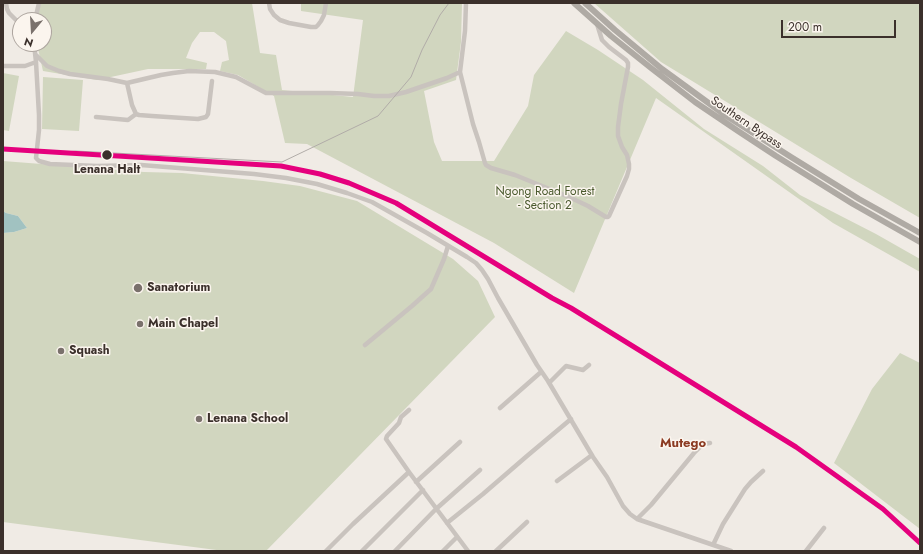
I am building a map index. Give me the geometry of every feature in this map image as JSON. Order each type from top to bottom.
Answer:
[{"type":"highway","name":"Southern Bypass","points":[[574,3],[651,68],[695,102],[738,132],[854,204],[920,242]]},
{"type":"highway","name":"Southern Bypass","points":[[584,3],[673,77],[725,115],[859,199],[920,233]]},
{"type":"street","points":[[6,3],[7,9],[12,15]]},
{"type":"street","points":[[269,3],[274,15],[280,20],[289,23],[316,27],[324,15],[326,3]]},
{"type":"street","points":[[466,3],[465,31],[460,72],[473,124],[486,165],[569,197],[608,217],[629,169],[627,155],[618,136],[621,104],[628,63],[602,40],[597,23]]},
{"type":"street","points":[[35,52],[39,103],[39,130],[36,158],[39,161],[50,164],[97,166],[141,165],[271,176],[299,180],[335,189],[372,202],[471,260],[482,270],[541,372],[607,477],[623,506],[630,514],[637,519],[731,551]]},
{"type":"street","points":[[36,55],[47,66],[70,74],[127,83],[161,75],[189,71],[215,72],[236,77],[266,93],[330,93],[380,96],[393,95],[447,78],[460,72]]},
{"type":"street","points":[[3,66],[25,66],[36,62]]},
{"type":"street","points":[[136,114],[143,116],[198,119],[206,117],[209,111],[212,81]]},
{"type":"street","points":[[127,83],[136,114]]},
{"type":"street","points":[[96,117],[128,120],[136,114]]},
{"type":"street","points":[[365,345],[430,289],[444,259],[448,246]]},
{"type":"street","points":[[549,383],[566,366],[583,370],[589,365]]},
{"type":"street","points":[[500,408],[541,372]]},
{"type":"street","points":[[409,410],[401,417],[399,424],[387,436],[386,439],[468,551]]},
{"type":"street","points":[[447,523],[480,498],[571,420]]},
{"type":"street","points":[[416,482],[460,442]]},
{"type":"street","points":[[637,519],[694,453],[703,444],[710,443]]},
{"type":"street","points":[[557,481],[592,455]]},
{"type":"street","points":[[395,551],[436,509],[480,470]]},
{"type":"street","points":[[712,545],[745,488],[763,471]]},
{"type":"street","points":[[326,551],[409,472]]},
{"type":"street","points":[[362,551],[422,490]]},
{"type":"street","points":[[496,551],[526,522]]},
{"type":"street","points":[[806,551],[824,528]]},
{"type":"street","points":[[443,551],[457,537]]},
{"type":"green space","name":"Ngong Road Forest - Section 2","points":[[41,3],[252,3],[260,53],[276,55],[282,90],[353,97],[363,20],[301,11],[301,3],[462,3],[461,42],[456,80],[424,91],[434,142],[442,161],[494,161],[528,106],[534,75],[566,31],[643,80],[704,129],[763,166],[800,195],[876,234],[920,259],[920,272],[833,223],[656,98],[574,293],[494,243],[307,144],[285,143],[274,96],[238,75],[220,71],[222,62],[229,60],[226,41],[214,32],[200,32],[192,43],[186,58],[207,63],[206,69],[148,69],[97,80],[43,71],[39,52],[52,52],[52,12],[38,12]]},
{"type":"green space","points":[[594,3],[920,3],[920,218],[851,178],[661,62]]},
{"type":"green space","points":[[3,73],[19,76],[9,131],[3,130]]},
{"type":"green space","points":[[43,77],[83,80],[79,131],[42,129]]},
{"type":"green space","name":"Lenana School","points":[[3,161],[144,172],[182,173],[263,181],[300,186],[357,201],[453,259],[478,281],[495,317],[266,551],[224,551],[3,522],[3,233],[14,232],[27,228],[18,216],[3,211]]},
{"type":"green space","points":[[900,353],[920,363],[920,529],[834,463],[872,389]]},
{"type":"water","points":[[3,211],[18,216],[27,228],[14,232],[3,233]]},
{"type":"tram line","points":[[55,153],[76,151],[282,162],[378,116],[411,77],[422,50],[440,15],[449,3]]},
{"type":"transit line","points":[[3,149],[281,166],[320,174],[349,183],[396,203],[552,298],[571,308],[796,447],[883,509],[920,543]]},
{"type":"place","name":"Lenana Halt","points":[[107,155]]},
{"type":"place","name":"Sanatorium","points":[[138,288]]},
{"type":"place","name":"Main Chapel","points":[[140,324]]},
{"type":"place","name":"Squash","points":[[61,351]]},
{"type":"place","name":"Lenana School","points":[[199,419]]},
{"type":"district","name":"Mutego","points":[[683,444]]}]
